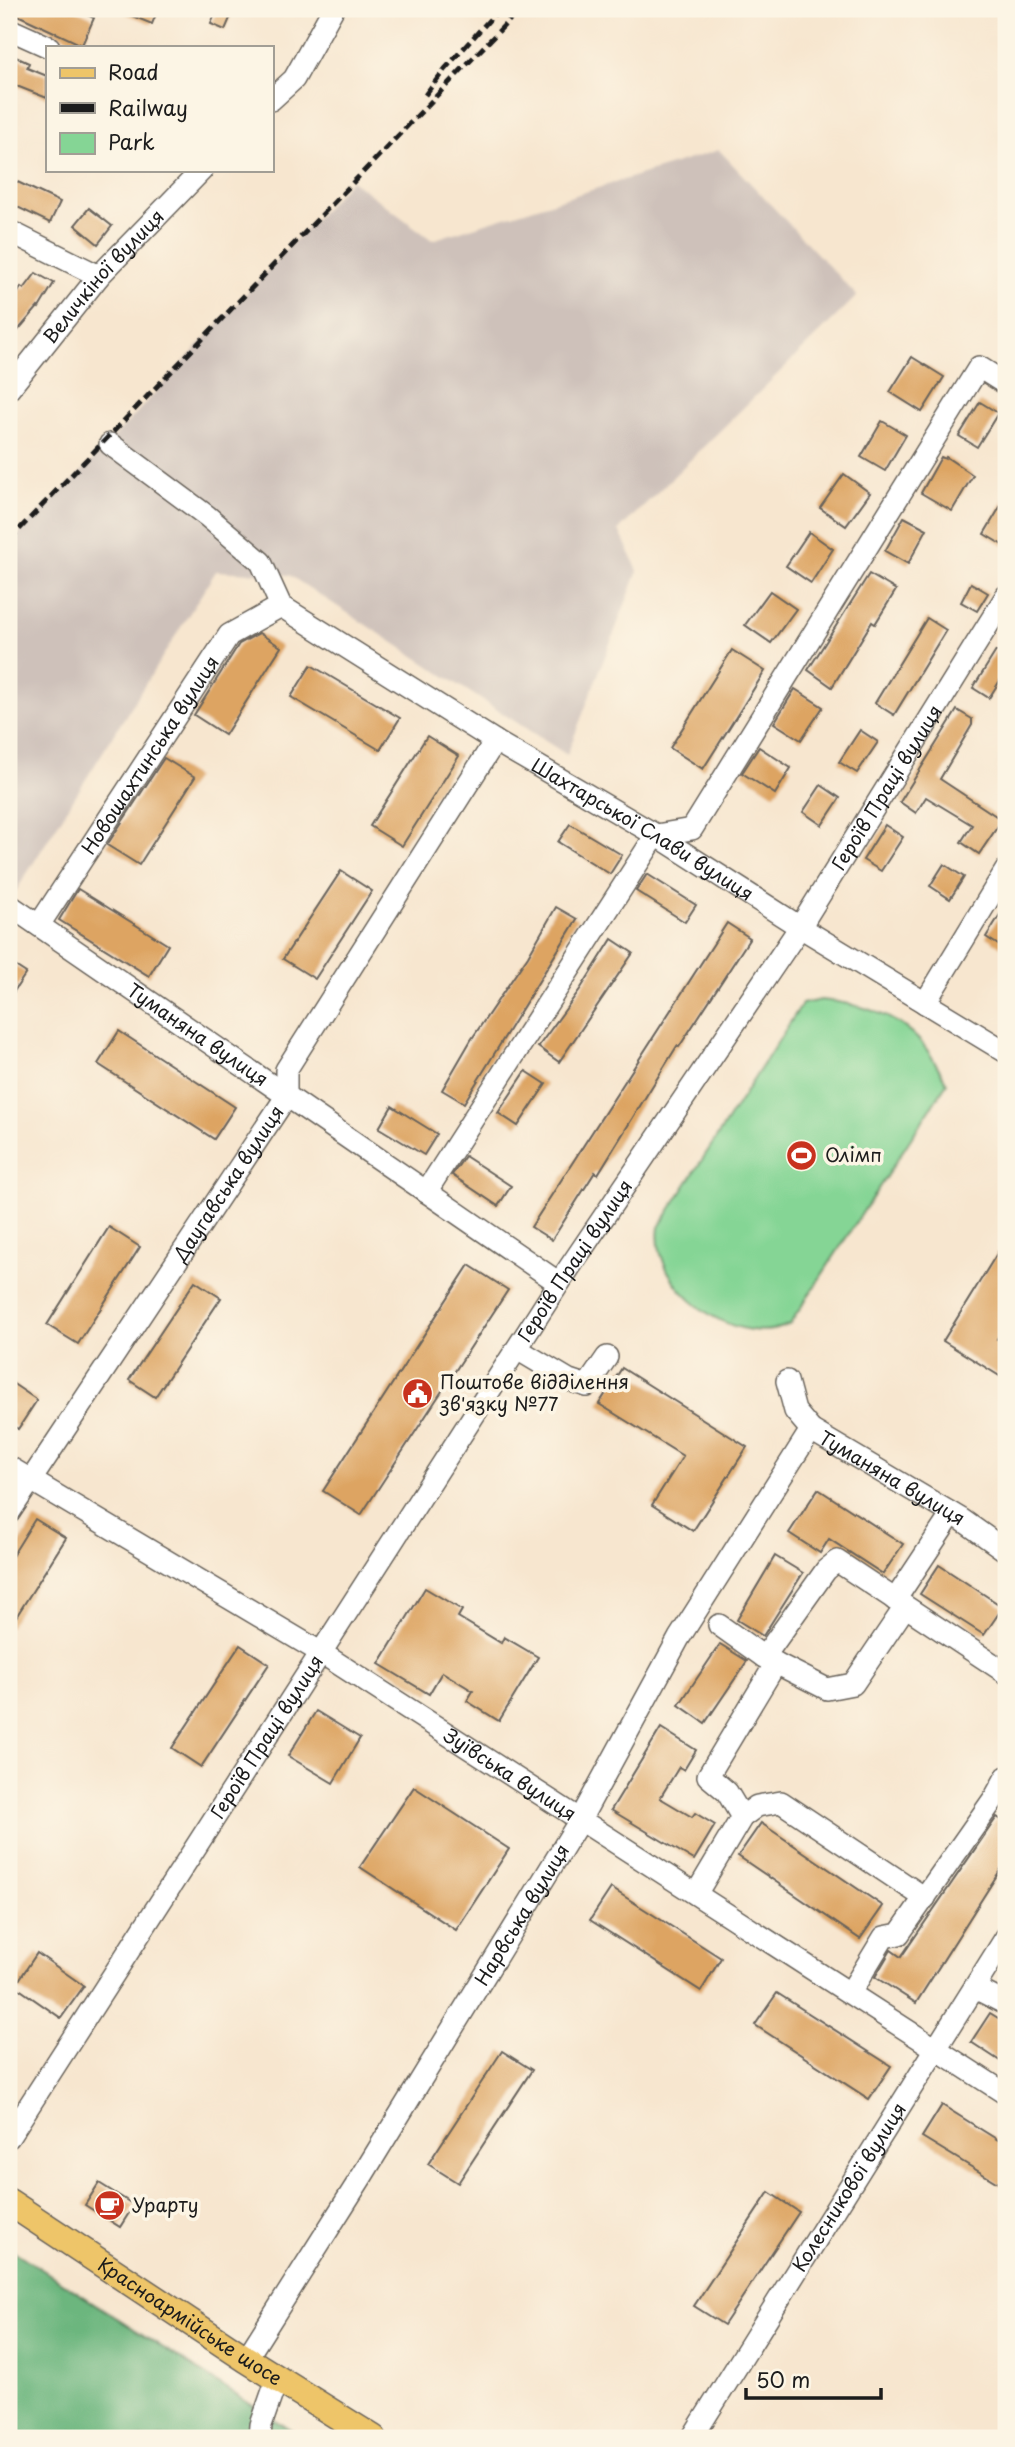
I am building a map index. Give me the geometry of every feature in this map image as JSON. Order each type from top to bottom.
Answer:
[{"type":"main road","name":"Красноармійське шосе","points":[[9,2202],[246,2360],[373,2438]]},
{"type":"street","points":[[273,98],[294,79],[333,9]]},
{"type":"street","points":[[9,29],[47,46]]},
{"type":"street","name":"Величкіної вулиця","points":[[9,389],[99,276],[200,172]]},
{"type":"street","points":[[9,231],[99,276]]},
{"type":"street","points":[[426,1192],[656,835],[692,830],[979,368],[1006,384]]},
{"type":"street","points":[[110,444],[208,516],[261,562],[281,606]]},
{"type":"street","name":"Героїв Праці вулиця","points":[[9,2137],[559,1283],[800,927],[1006,596]]},
{"type":"street","name":"Шахтарської Слави вулиця","points":[[281,606],[495,741],[656,835],[800,927],[1006,1052]]},
{"type":"street","name":"Новошахтинська вулиця","points":[[39,925],[229,635],[281,606]]},
{"type":"street","name":"Даугавська вулиця","points":[[9,1513],[29,1479],[286,1097],[286,1070],[495,741]]},
{"type":"street","points":[[925,1003],[1006,870]]},
{"type":"street","name":"Туманяна вулиця","points":[[9,905],[559,1283]]},
{"type":"street","points":[[517,1349],[569,1380],[587,1386],[607,1357]]},
{"type":"street","points":[[787,1381],[795,1411],[811,1430]]},
{"type":"street","name":"Туманяна вулиця","points":[[811,1430],[952,1514],[1006,1551]]},
{"type":"street","name":"Нарвська вулиця","points":[[246,2360],[580,1820],[679,1638],[811,1430]]},
{"type":"street","name":"Зуївська вулиця","points":[[9,1467],[320,1652],[1006,2094]]},
{"type":"street","points":[[719,1625],[770,1660],[827,1689],[853,1684],[952,1514]]},
{"type":"street","points":[[742,1817],[727,1792],[708,1776],[770,1660],[826,1570],[837,1561],[1006,1673]]},
{"type":"street","points":[[850,1993],[884,1937],[899,1934],[1001,1800],[1006,1777]]},
{"type":"street","points":[[696,1894],[742,1817],[757,1806],[781,1802],[925,1898]]},
{"type":"street","name":"Колесникової вулиця","points":[[692,2438],[1006,1937]]},
{"type":"street","points":[[975,1988],[1006,2004]]},
{"type":"street","points":[[260,2438],[261,2425],[277,2379]]},
{"type":"shaded area","points":[[719,150],[857,296],[619,530],[638,571],[567,755],[289,575],[216,571],[9,902],[9,543],[95,458],[351,180],[432,240]]},
{"type":"green space","name":"Олімп","points":[[821,1000],[861,1007],[899,1024],[924,1046],[947,1083],[790,1324],[768,1330],[745,1329],[722,1321],[701,1308],[682,1291],[668,1271],[660,1250],[659,1227],[802,1004]]},
{"type":"green space","points":[[9,2248],[287,2428],[303,2438],[9,2438]]},
{"type":"building","points":[[9,9],[74,9],[94,18],[82,45]]},
{"type":"building","points":[[115,9],[158,9],[152,24]]},
{"type":"building","points":[[217,9],[234,9],[225,30],[211,24]]},
{"type":"building","points":[[9,54],[29,63],[27,68],[46,76],[46,98],[9,83]]},
{"type":"building","points":[[9,178],[60,202],[50,223],[9,203]]},
{"type":"building","points":[[89,208],[112,226],[98,244],[75,225]]},
{"type":"building","points":[[36,273],[54,283],[39,308],[9,341],[9,309],[21,287],[24,289]]},
{"type":"building","points":[[912,357],[944,377],[922,412],[890,392]]},
{"type":"building","points":[[980,402],[998,413],[977,447],[959,436]]},
{"type":"building","points":[[882,421],[906,435],[885,471],[861,457]]},
{"type":"building","points":[[941,457],[946,457],[973,475],[952,511],[921,493]]},
{"type":"building","points":[[844,474],[870,493],[846,526],[820,508]]},
{"type":"building","points":[[1006,497],[1006,547],[984,534]]},
{"type":"building","points":[[904,517],[927,529],[908,564],[885,551]]},
{"type":"building","points":[[809,532],[833,549],[811,583],[786,566]]},
{"type":"building","points":[[869,574],[896,590],[875,624],[872,622],[832,687],[808,670]]},
{"type":"building","points":[[971,583],[988,593],[977,611],[961,602]]},
{"type":"building","points":[[770,591],[796,609],[771,643],[745,625]]},
{"type":"building","points":[[927,618],[946,630],[894,715],[875,703]]},
{"type":"building","points":[[259,633],[281,647],[225,735],[194,715],[239,644]]},
{"type":"building","points":[[732,650],[765,671],[703,769],[670,748]]},
{"type":"building","points":[[996,651],[1006,657],[1006,671],[989,698],[973,688]]},
{"type":"building","points":[[311,665],[400,718],[380,750],[291,697]]},
{"type":"building","points":[[795,689],[823,707],[801,740],[774,723]]},
{"type":"building","points":[[957,710],[972,719],[972,725],[940,779],[1002,820],[979,854],[961,842],[972,825],[926,797],[916,813],[900,802]]},
{"type":"building","points":[[860,730],[878,742],[857,773],[839,762]]},
{"type":"building","points":[[427,736],[459,756],[402,846],[370,826]]},
{"type":"building","points":[[759,747],[791,768],[775,794],[742,773]]},
{"type":"building","points":[[164,758],[195,777],[139,865],[107,845]]},
{"type":"building","points":[[821,785],[840,798],[822,825],[803,812]]},
{"type":"building","points":[[570,824],[622,855],[610,874],[558,842]]},
{"type":"building","points":[[885,825],[903,837],[881,871],[863,860]]},
{"type":"building","points":[[944,864],[964,877],[950,899],[930,886]]},
{"type":"building","points":[[341,871],[372,891],[315,979],[283,959]]},
{"type":"building","points":[[647,874],[696,905],[685,922],[636,891]]},
{"type":"building","points":[[78,889],[168,945],[149,976],[59,920]]},
{"type":"building","points":[[1006,905],[1006,950],[986,937]]},
{"type":"building","points":[[556,907],[577,919],[464,1103],[442,1090],[471,1040],[528,956]]},
{"type":"building","points":[[727,923],[750,938],[679,1047],[677,1046],[598,1174],[595,1172],[552,1240],[531,1227]]},
{"type":"building","points":[[612,939],[633,953],[559,1062],[538,1047],[581,988]]},
{"type":"building","points":[[9,962],[26,973],[9,999]]},
{"type":"building","points":[[119,1031],[235,1107],[214,1139],[98,1064]]},
{"type":"building","points":[[526,1071],[546,1084],[518,1126],[498,1113]]},
{"type":"building","points":[[392,1106],[437,1134],[424,1155],[379,1128]]},
{"type":"building","points":[[465,1156],[511,1186],[498,1206],[452,1175]]},
{"type":"building","points":[[109,1227],[140,1247],[78,1344],[47,1325]]},
{"type":"building","points":[[1006,1239],[1006,1324],[997,1339],[1006,1344],[1006,1380],[943,1341]]},
{"type":"building","points":[[469,1265],[508,1290],[361,1515],[323,1491]]},
{"type":"building","points":[[195,1281],[221,1298],[155,1397],[129,1380]]},
{"type":"building","points":[[622,1368],[747,1447],[693,1531],[652,1505],[683,1456],[599,1404]]},
{"type":"building","points":[[9,1381],[37,1400],[18,1429],[9,1423]]},
{"type":"building","points":[[818,1489],[903,1544],[883,1574],[829,1539],[820,1553],[789,1533]]},
{"type":"building","points":[[35,1519],[66,1538],[9,1628],[9,1561]]},
{"type":"building","points":[[775,1556],[803,1573],[763,1636],[737,1620]]},
{"type":"building","points":[[939,1565],[1003,1607],[984,1635],[920,1594]]},
{"type":"building","points":[[425,1588],[462,1610],[458,1617],[501,1643],[504,1637],[538,1657],[499,1721],[467,1701],[473,1691],[442,1672],[429,1694],[379,1664]]},
{"type":"building","points":[[720,1644],[747,1661],[705,1723],[679,1705]]},
{"type":"building","points":[[240,1645],[269,1664],[201,1767],[172,1748]]},
{"type":"building","points":[[316,1711],[360,1738],[333,1783],[288,1756]]},
{"type":"building","points":[[661,1728],[696,1750],[684,1770],[679,1767],[660,1798],[692,1817],[695,1813],[715,1825],[694,1860],[611,1810]]},
{"type":"building","points":[[414,1787],[509,1849],[456,1930],[360,1867]]},
{"type":"building","points":[[997,1817],[1006,1823],[1006,1861],[916,2003],[875,1977],[891,1950],[901,1957]]},
{"type":"building","points":[[761,1823],[883,1906],[860,1939],[738,1856]]},
{"type":"building","points":[[611,1888],[721,1958],[701,1991],[590,1920]]},
{"type":"building","points":[[37,1953],[84,1986],[61,2018],[15,1986]]},
{"type":"building","points":[[777,1993],[891,2066],[869,2099],[755,2025]]},
{"type":"building","points":[[990,2013],[1006,2023],[1006,2065],[971,2042]]},
{"type":"building","points":[[502,2051],[532,2070],[458,2183],[428,2164]]},
{"type":"building","points":[[942,2105],[1006,2145],[1006,2188],[922,2137]]},
{"type":"building","name":"Урарту","points":[[99,2183],[134,2205],[120,2227],[85,2205]]},
{"type":"building","points":[[769,2192],[799,2212],[724,2325],[694,2306]]},
{"type":"railway","points":[[425,95],[499,9]]},
{"type":"railway","points":[[9,540],[520,9]]},
{"type":"place","name":"Олімп","points":[[802,1155]]},
{"type":"place","name":"Поштове відділення зв'язку №77","points":[[417,1393]]},
{"type":"place","name":"Урарту","points":[[109,2205]]}]
